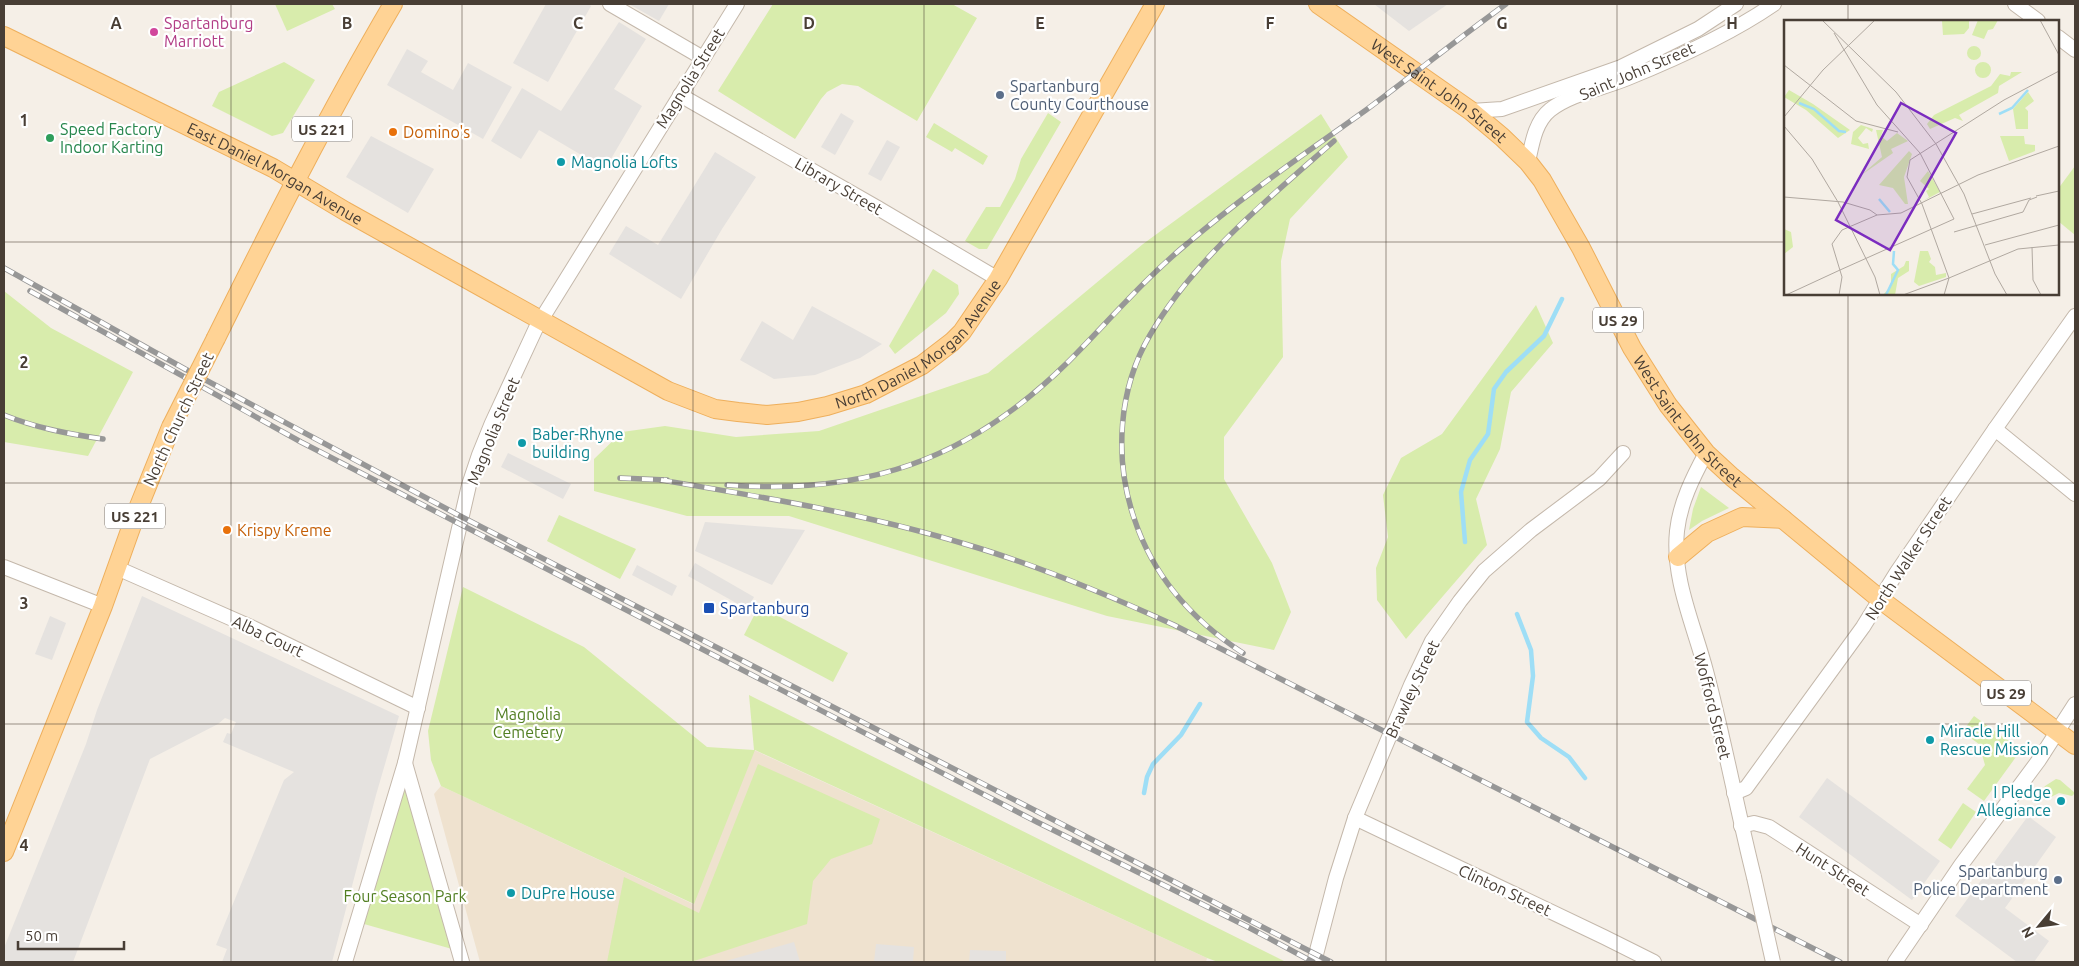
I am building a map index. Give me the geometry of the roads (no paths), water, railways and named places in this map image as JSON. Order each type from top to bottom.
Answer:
[{"type":"main road","name":"North Church Street","points":[[4,852],[103,606],[137,510],[170,427],[294,180],[393,4]]},
{"type":"main road","name":"North Daniel Morgan Avenue","points":[[541,320],[661,387],[689,400],[715,408],[767,415],[798,412],[827,406],[866,394],[922,365],[962,332],[998,279],[1155,4]]},
{"type":"main road","name":"West Saint John Street","points":[[1318,4],[1471,111],[1528,162],[1542,180],[1581,248],[1632,348],[1668,405],[1706,453],[1881,600],[2075,745]]},
{"type":"main road","name":"East Daniel Morgan Avenue","points":[[4,36],[294,180],[345,211],[541,320]]},
{"type":"main road","points":[[1678,557],[1707,532],[1742,517],[1783,519]]},
{"type":"street","points":[[610,4],[703,58]]},
{"type":"street","name":"Magnolia Street","points":[[345,962],[405,763],[471,479],[492,423],[541,320],[736,4]]},
{"type":"street","name":"Saint John Street","points":[[1471,111],[1502,109],[1621,68],[1698,29],[1736,4]]},
{"type":"street","name":"Saint John Street","points":[[1528,162],[1534,134],[1548,111],[1567,100],[1627,79],[1662,63],[1730,29],[1774,4]]},
{"type":"street","points":[[2015,4],[2034,20]]},
{"type":"street","points":[[2059,37],[2075,50]]},
{"type":"street","name":"Library Street","points":[[680,95],[998,279]]},
{"type":"street","name":"North Walker Street","points":[[1734,792],[1746,788],[1881,600],[1897,572],[2075,316]]},
{"type":"street","points":[[1995,429],[2075,494]]},
{"type":"street","name":"Brawley Street","points":[[1314,962],[1336,878],[1355,818],[1417,670],[1432,641],[1484,571],[1507,549],[1599,479],[1623,453]]},
{"type":"street","name":"Wofford Street","points":[[1706,453],[1690,484],[1681,511],[1677,531],[1679,578],[1706,672],[1773,962]]},
{"type":"street","points":[[4,566],[103,606]]},
{"type":"street","name":"Alba Court","points":[[117,568],[253,628],[418,708]]},
{"type":"street","points":[[1896,961],[1967,857],[2039,760],[2075,704]]},
{"type":"street","points":[[405,763],[462,962]]},
{"type":"street","name":"Clinton Street","points":[[1355,818],[1654,962]]},
{"type":"street","name":"Hunt Street","points":[[1742,826],[1754,823],[1769,827],[1921,925]]},
{"type":"waterway","points":[[1465,542],[1461,492],[1470,460],[1488,434],[1494,389],[1506,372],[1544,336],[1562,299]]},
{"type":"waterway","points":[[1517,614],[1531,650],[1533,676],[1527,722],[1541,738],[1569,757],[1585,778]]},
{"type":"waterway","points":[[1144,793],[1147,777],[1153,764],[1181,735],[1200,704]]},
{"type":"railway","points":[[727,485],[777,487],[824,484],[869,477],[911,464],[952,447],[991,425],[1029,397],[1067,363],[1156,271],[1209,225],[1506,4]]},
{"type":"railway","points":[[1243,653],[1207,626],[1176,595],[1163,578],[1142,539],[1134,518],[1124,472],[1122,425],[1126,401],[1131,378],[1139,356],[1168,307],[1188,281],[1210,255],[1259,207],[1334,141]]},
{"type":"railway","points":[[4,268],[185,369],[462,517],[1331,962]]},
{"type":"railway","points":[[30,291],[301,442],[1037,822],[1246,926],[1313,962]]},
{"type":"railway","points":[[4,415],[28,424],[103,439]]},
{"type":"railway","points":[[620,478],[667,480]]},
{"type":"railway","points":[[661,480],[814,507],[928,533],[1018,561],[1097,591],[1174,625],[1840,962]]},
{"type":"place","name":"Spartanburg Marriott","points":[[154,32]]},
{"type":"place","name":"Spartanburg County Courthouse","points":[[1000,95]]},
{"type":"place","name":"Domino's","points":[[393,132]]},
{"type":"place","name":"Speed Factory Indoor Karting","points":[[50,138]]},
{"type":"place","name":"Magnolia Lofts","points":[[561,162]]},
{"type":"place","name":"Baber-Rhyne building","points":[[522,443]]},
{"type":"place","name":"Krispy Kreme","points":[[227,530]]},
{"type":"place","name":"Spartanburg","points":[[709,608]]},
{"type":"place","name":"Miracle Hill Rescue Mission","points":[[1930,740]]},
{"type":"place","name":"I Pledge Allegiance","points":[[2061,801]]},
{"type":"place","name":"Spartanburg Police Department","points":[[2058,880]]},
{"type":"place","name":"DuPre House","points":[[511,893]]},
{"type":"park label","name":"Magnolia Cemetery","points":[[528,723]]},
{"type":"park label","name":"Four Season Park","points":[[405,896]]}]
